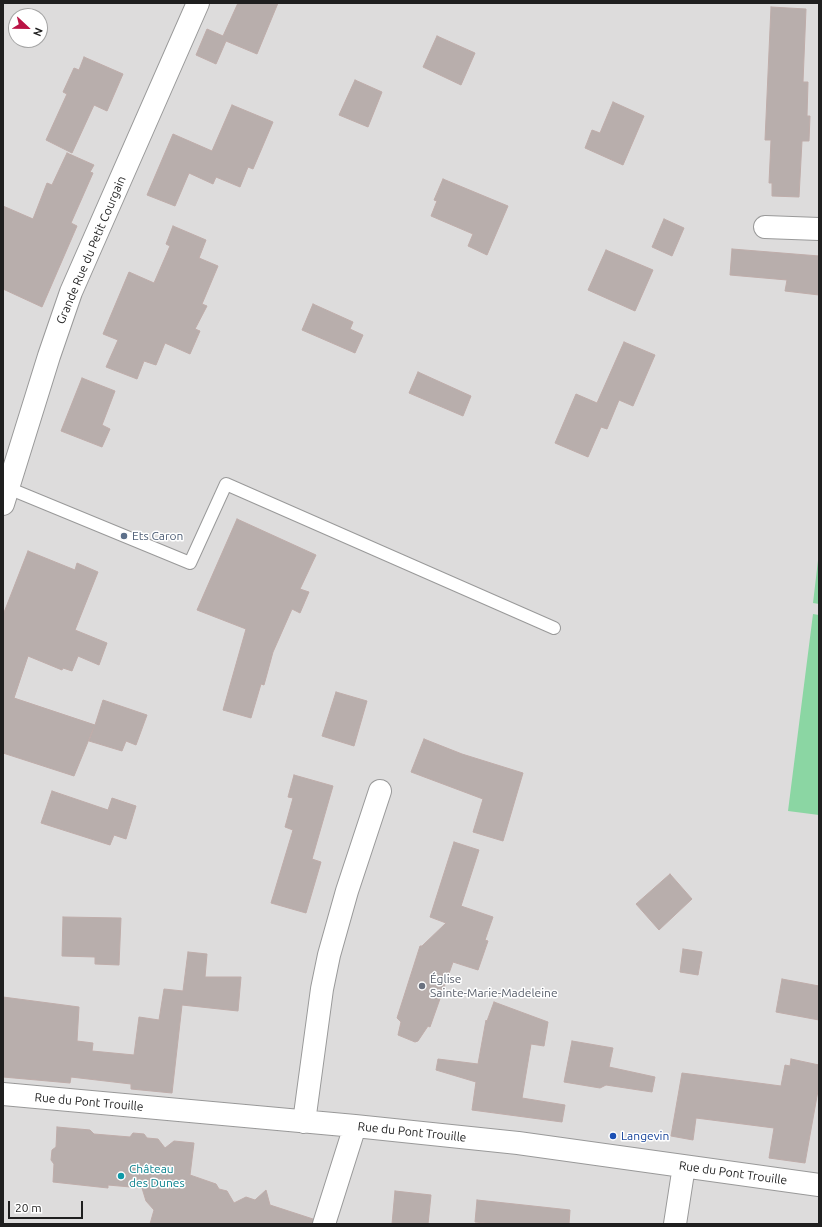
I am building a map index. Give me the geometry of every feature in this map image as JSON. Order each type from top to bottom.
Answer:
[{"type":"street","name":"Grande Rue du Petit Courgain","points":[[5,496],[56,334],[71,292],[198,3]]},
{"type":"street","points":[[765,227],[819,229]]},
{"type":"street","points":[[304,1122],[322,989],[329,955],[347,891],[380,791]]},
{"type":"street","name":"Rue du Pont Trouille","points":[[3,1094],[355,1126],[518,1143],[819,1186]]},
{"type":"street","points":[[324,1224],[355,1126]]},
{"type":"street","points":[[675,1224],[684,1166]]},
{"type":"lane","points":[[5,496],[190,563],[226,484],[554,628]]},
{"type":"shaded area","points":[[3,3],[819,3],[819,1224],[3,1224]]},
{"type":"green space","points":[[819,552],[819,604],[813,603]]},
{"type":"green space","points":[[813,614],[819,615],[819,815],[788,811]]},
{"type":"building","points":[[238,3],[278,3],[257,54],[226,41],[216,64],[196,55],[207,29],[223,36]]},
{"type":"building","points":[[771,7],[806,9],[803,82],[808,82],[807,116],[810,116],[809,141],[802,141],[799,197],[772,196],[772,183],[769,183],[771,140],[765,140]]},
{"type":"building","points":[[437,36],[475,53],[461,85],[423,67]]},
{"type":"building","points":[[84,57],[123,74],[107,111],[94,105],[72,153],[46,140],[67,94],[63,92],[74,68],[79,70]]},
{"type":"building","points":[[355,80],[382,92],[368,127],[339,115]]},
{"type":"building","points":[[613,102],[644,116],[623,165],[585,148],[592,130],[600,133]]},
{"type":"building","points":[[232,105],[273,122],[253,169],[248,167],[240,187],[216,177],[213,184],[189,173],[175,206],[147,195],[173,134],[212,151]]},
{"type":"building","points":[[67,153],[94,165],[90,172],[93,173],[71,223],[77,226],[42,307],[3,289],[3,206],[33,219],[47,183],[52,185]]},
{"type":"building","points":[[443,179],[508,206],[487,255],[468,246],[473,234],[431,216],[437,201],[434,200]]},
{"type":"building","points":[[664,219],[684,228],[672,256],[652,247]]},
{"type":"building","points":[[173,226],[206,240],[199,258],[218,266],[202,304],[207,306],[195,329],[200,331],[190,354],[165,343],[156,365],[144,361],[137,379],[106,367],[118,340],[103,334],[129,272],[154,283],[170,246],[166,244]]},
{"type":"building","points":[[732,249],[819,256],[819,295],[785,291],[787,280],[730,275]]},
{"type":"building","points":[[606,250],[653,270],[635,311],[588,290]]},
{"type":"building","points":[[313,304],[353,322],[350,329],[363,335],[355,353],[302,330]]},
{"type":"building","points":[[624,342],[655,355],[633,406],[619,400],[607,429],[601,427],[588,457],[555,443],[576,394],[597,403]]},
{"type":"building","points":[[418,372],[471,396],[463,416],[409,393]]},
{"type":"building","points":[[82,378],[115,391],[102,425],[110,429],[102,447],[61,431]]},
{"type":"building","points":[[237,519],[316,555],[300,589],[309,592],[300,613],[292,609],[273,652],[264,685],[261,684],[251,718],[223,710],[246,629],[197,610]]},
{"type":"building","points":[[28,551],[75,570],[77,563],[98,572],[75,630],[107,643],[99,665],[78,656],[72,671],[63,668],[62,670],[28,656],[14,698],[95,725],[103,700],[147,715],[136,745],[126,741],[122,751],[89,741],[94,727],[74,776],[3,753],[3,615]]},
{"type":"building","points":[[336,692],[367,701],[354,746],[322,736]]},
{"type":"building","points":[[424,739],[462,754],[523,773],[503,841],[473,832],[483,799],[411,772]]},
{"type":"building","points":[[294,775],[333,786],[312,859],[321,862],[306,913],[271,903],[293,830],[285,827],[293,798],[288,797]]},
{"type":"building","points":[[52,791],[108,810],[112,798],[136,806],[126,839],[114,835],[110,845],[41,823]]},
{"type":"building","points":[[454,842],[479,850],[461,906],[493,917],[485,940],[488,941],[478,970],[453,962],[430,1027],[428,1026],[418,1041],[415,1042],[398,1035],[401,1022],[397,1018],[420,946],[422,946],[446,923],[430,917]]},
{"type":"building","points":[[670,874],[692,899],[659,930],[636,904]]},
{"type":"building","points":[[63,917],[121,918],[119,965],[95,964],[95,957],[62,956]]},
{"type":"building","points":[[683,949],[702,952],[698,975],[680,972]]},
{"type":"building","points":[[188,952],[207,954],[205,977],[241,977],[238,1011],[182,1005],[172,1093],[131,1089],[131,1084],[71,1077],[70,1083],[3,1077],[3,997],[79,1007],[77,1041],[93,1043],[92,1051],[134,1055],[139,1017],[159,1020],[164,989],[183,991]]},
{"type":"building","points":[[782,979],[819,986],[819,1020],[776,1012]]},
{"type":"building","points":[[494,1002],[548,1022],[544,1046],[531,1044],[522,1098],[565,1105],[562,1122],[472,1110],[476,1082],[436,1070],[438,1059],[478,1064],[486,1020],[487,1021]]},
{"type":"building","points":[[572,1041],[613,1048],[609,1067],[655,1077],[652,1092],[606,1085],[600,1088],[564,1082]]},
{"type":"building","points":[[791,1059],[819,1065],[819,1085],[805,1163],[769,1158],[774,1128],[696,1118],[693,1140],[671,1136],[682,1073],[781,1086],[785,1065],[790,1066]]},
{"type":"building","name":"Château des Dunes","points":[[57,1127],[90,1130],[94,1134],[130,1137],[133,1133],[144,1134],[147,1138],[158,1139],[165,1148],[174,1141],[194,1143],[190,1175],[216,1184],[219,1189],[227,1191],[234,1203],[246,1197],[255,1200],[266,1190],[270,1205],[313,1219],[312,1224],[150,1224],[154,1210],[146,1201],[142,1188],[108,1185],[108,1188],[53,1182],[54,1164],[51,1160],[52,1150],[56,1147]]},
{"type":"building","points":[[395,1191],[431,1195],[428,1224],[392,1224]]},
{"type":"building","points":[[477,1200],[570,1210],[569,1224],[495,1224],[475,1222]]},
{"type":"place","name":"Ets Caron","points":[[124,536]]},
{"type":"place","name":"Église Sainte-Marie-Madeleine","points":[[422,986]]},
{"type":"place","name":"Langevin","points":[[613,1136]]},
{"type":"place","name":"Château des Dunes","points":[[121,1176]]}]
